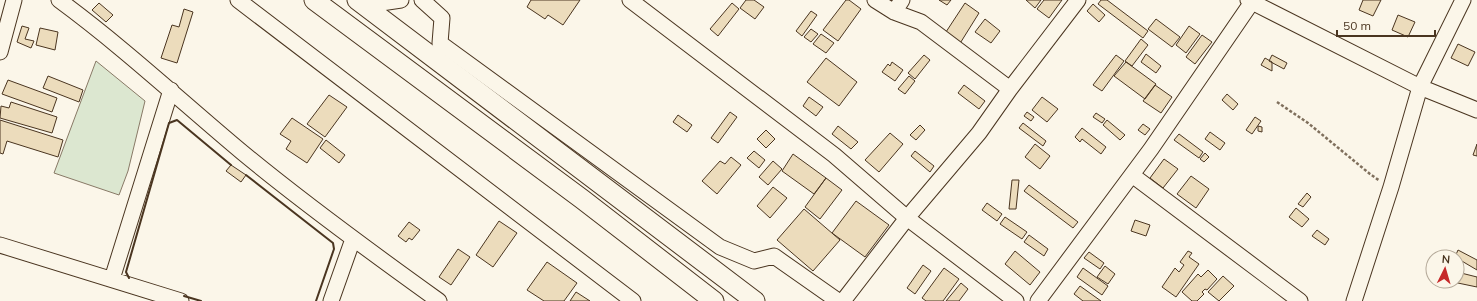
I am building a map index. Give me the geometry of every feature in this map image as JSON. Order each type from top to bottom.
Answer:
[{"type":"main road","points":[[314,0],[582,199],[714,301]]},
{"type":"main road","points":[[357,0],[755,301]]},
{"type":"street","points":[[0,52],[14,0]]},
{"type":"street","points":[[59,0],[103,32],[244,154],[353,239],[438,301]]},
{"type":"street","points":[[238,0],[633,301]]},
{"type":"street","points":[[378,0],[381,3],[401,0]]},
{"type":"street","points":[[422,0],[442,18],[440,43],[720,247],[754,261],[774,256],[838,301]]},
{"type":"street","points":[[630,0],[834,155],[908,218],[1016,301]]},
{"type":"street","points":[[875,0],[898,6],[1010,89]]},
{"type":"street","points":[[842,301],[979,132],[1078,0]]},
{"type":"street","points":[[1354,301],[1391,187],[1420,87],[1463,0]]},
{"type":"street","points":[[1038,301],[1132,175],[1250,1],[1420,87],[1477,110]]},
{"type":"street","points":[[112,279],[171,90]]},
{"type":"street","points":[[1132,175],[1300,301]]},
{"type":"street","points":[[330,301],[353,239]]},
{"type":"street","points":[[0,244],[180,301]]},
{"type":"path","points":[[1277,102],[1308,123],[1370,174],[1391,187]]},
{"type":"green space","points":[[96,61],[145,101],[128,171],[119,195],[54,173]]},
{"type":"building","points":[[531,0],[580,0],[563,25],[548,15],[545,19],[527,7]]},
{"type":"building","points":[[746,0],[754,0],[764,7],[755,19],[740,8]]},
{"type":"building","points":[[846,0],[849,0],[861,9],[838,41],[823,30]]},
{"type":"building","points":[[939,0],[951,0],[947,5]]},
{"type":"building","points":[[1026,0],[1041,0],[1035,8]]},
{"type":"building","points":[[1044,0],[1062,0],[1049,18],[1037,9]]},
{"type":"building","points":[[1101,0],[1107,0],[1148,31],[1143,38],[1098,4]]},
{"type":"building","points":[[1363,0],[1381,0],[1373,16],[1359,10]]},
{"type":"building","points":[[99,3],[113,15],[106,22],[92,10]]},
{"type":"building","points":[[732,3],[739,9],[718,36],[710,29]]},
{"type":"building","points":[[965,3],[979,13],[959,45],[944,35]]},
{"type":"building","points":[[1093,4],[1105,15],[1099,22],[1087,11]]},
{"type":"building","points":[[184,9],[193,12],[177,63],[161,58],[172,25],[179,27]]},
{"type":"building","points":[[811,11],[817,15],[802,36],[796,31]]},
{"type":"building","points":[[1398,15],[1415,22],[1408,37],[1392,30]]},
{"type":"building","points":[[985,19],[1000,31],[991,43],[975,32]]},
{"type":"building","points":[[1156,19],[1180,37],[1172,47],[1148,29]]},
{"type":"building","points":[[22,26],[29,28],[25,39],[34,41],[31,48],[17,42]]},
{"type":"building","points":[[1189,26],[1200,34],[1186,53],[1176,45]]},
{"type":"building","points":[[40,28],[58,32],[55,50],[36,45]]},
{"type":"building","points":[[811,29],[818,34],[811,42],[804,37]]},
{"type":"building","points":[[821,34],[834,43],[826,53],[813,44]]},
{"type":"building","points":[[1202,35],[1212,42],[1195,64],[1186,57]]},
{"type":"building","points":[[1141,39],[1148,45],[1132,66],[1125,61]]},
{"type":"building","points":[[1458,44],[1475,52],[1468,66],[1451,58]]},
{"type":"building","points":[[1146,54],[1161,66],[1156,73],[1141,62]]},
{"type":"building","points":[[924,55],[930,60],[915,79],[908,73]]},
{"type":"building","points":[[1116,55],[1124,61],[1102,91],[1093,85]]},
{"type":"building","points":[[1272,55],[1287,63],[1284,69],[1269,61]]},
{"type":"building","points":[[826,58],[857,82],[839,106],[807,82]]},
{"type":"building","points":[[1265,58],[1272,62],[1272,71],[1261,65]]},
{"type":"building","points":[[892,62],[903,70],[895,81],[882,72],[888,64],[890,66]]},
{"type":"building","points":[[1126,62],[1156,84],[1145,99],[1114,76]]},
{"type":"building","points":[[48,76],[83,90],[79,102],[43,88]]},
{"type":"building","points":[[909,76],[915,81],[905,94],[898,89]]},
{"type":"building","points":[[8,80],[57,98],[52,112],[2,94]]},
{"type":"building","points":[[964,85],[985,101],[979,109],[958,93]]},
{"type":"building","points":[[1155,85],[1172,97],[1161,113],[1143,101]]},
{"type":"building","points":[[1227,94],[1238,104],[1233,110],[1222,100]]},
{"type":"building","points":[[329,95],[347,107],[325,137],[307,124]]},
{"type":"building","points":[[809,97],[823,107],[816,116],[803,106]]},
{"type":"building","points":[[1042,97],[1058,109],[1047,122],[1032,110]]},
{"type":"building","points":[[11,102],[57,117],[52,133],[0,118],[1,106],[9,108]]},
{"type":"building","points":[[730,112],[737,117],[718,143],[711,138]]},
{"type":"building","points":[[1027,112],[1034,117],[1031,121],[1024,116]]},
{"type":"building","points":[[1096,113],[1105,119],[1102,123],[1093,117]]},
{"type":"building","points":[[678,115],[692,125],[687,132],[673,122]]},
{"type":"building","points":[[1255,117],[1261,121],[1252,134],[1246,130]]},
{"type":"building","points":[[292,118],[323,139],[307,163],[286,149],[291,141],[280,134]]},
{"type":"building","points":[[0,120],[63,140],[58,157],[7,141],[3,154],[0,153]]},
{"type":"building","points":[[1107,120],[1125,135],[1120,140],[1103,125]]},
{"type":"building","points":[[1023,123],[1046,141],[1043,146],[1019,128]]},
{"type":"building","points":[[1143,124],[1150,129],[1145,135],[1138,130]]},
{"type":"building","points":[[920,125],[925,130],[916,140],[910,135]]},
{"type":"building","points":[[838,126],[858,142],[851,149],[832,134]]},
{"type":"building","points":[[1258,126],[1262,127],[1262,132],[1258,131]]},
{"type":"building","points":[[1082,128],[1106,147],[1101,154],[1082,139],[1080,142],[1075,137]]},
{"type":"building","points":[[766,130],[775,139],[766,148],[757,139]]},
{"type":"building","points":[[1210,132],[1225,143],[1220,150],[1205,139]]},
{"type":"building","points":[[890,133],[903,144],[879,172],[865,160]]},
{"type":"building","points":[[1179,134],[1203,152],[1199,158],[1174,140]]},
{"type":"building","points":[[326,140],[345,155],[339,163],[320,148]]},
{"type":"building","points":[[1035,144],[1050,156],[1040,169],[1025,157]]},
{"type":"building","points":[[1477,144],[1477,156],[1473,155]]},
{"type":"building","points":[[754,151],[765,160],[759,168],[747,158]]},
{"type":"building","points":[[915,151],[934,166],[930,172],[911,156]]},
{"type":"building","points":[[1205,153],[1209,157],[1204,162],[1200,159]]},
{"type":"building","points":[[793,154],[826,178],[814,194],[782,171]]},
{"type":"building","points":[[731,157],[741,165],[717,194],[702,181],[720,161],[725,164]]},
{"type":"building","points":[[1164,159],[1178,169],[1163,188],[1150,178]]},
{"type":"building","points":[[773,161],[782,169],[768,185],[759,177]]},
{"type":"building","points":[[231,165],[246,175],[241,182],[226,171]]},
{"type":"building","points":[[1191,176],[1209,189],[1196,208],[1177,194]]},
{"type":"building","points":[[826,178],[842,190],[820,219],[805,207]]},
{"type":"building","points":[[1012,180],[1019,180],[1016,209],[1009,209]]},
{"type":"building","points":[[1029,185],[1078,222],[1073,228],[1024,191]]},
{"type":"building","points":[[773,187],[787,198],[770,218],[757,206]]},
{"type":"building","points":[[1307,193],[1311,197],[1303,207],[1298,204]]},
{"type":"building","points":[[856,201],[889,225],[865,257],[832,233]]},
{"type":"building","points":[[987,203],[1002,214],[997,221],[982,210]]},
{"type":"building","points":[[1296,208],[1309,219],[1302,227],[1289,217]]},
{"type":"building","points":[[804,209],[840,240],[813,271],[777,240]]},
{"type":"building","points":[[1005,217],[1027,232],[1022,239],[1000,224]]},
{"type":"building","points":[[1135,220],[1150,225],[1146,236],[1131,231]]},
{"type":"building","points":[[499,221],[517,233],[493,267],[476,255]]},
{"type":"building","points":[[409,222],[420,230],[412,240],[409,238],[406,242],[398,236]]},
{"type":"building","points":[[1317,230],[1329,239],[1325,245],[1312,236]]},
{"type":"building","points":[[1029,235],[1048,249],[1044,256],[1024,242]]},
{"type":"building","points":[[458,249],[470,257],[451,285],[439,277]]},
{"type":"building","points":[[1015,251],[1040,272],[1030,285],[1005,264]]},
{"type":"building","points":[[1188,251],[1192,253],[1189,257],[1199,264],[1176,297],[1162,287],[1175,268],[1179,272],[1184,265],[1180,262]]},
{"type":"building","points":[[1089,252],[1104,263],[1100,269],[1084,258]]},
{"type":"building","points":[[1465,254],[1477,260],[1477,270],[1465,263]]},
{"type":"building","points":[[547,262],[577,283],[564,301],[544,301],[527,290]]},
{"type":"building","points":[[923,265],[931,271],[915,294],[907,288]]},
{"type":"building","points":[[1105,266],[1115,274],[1108,284],[1097,277]]},
{"type":"building","points":[[944,268],[959,279],[943,301],[926,301],[922,298]]},
{"type":"building","points":[[1083,268],[1108,286],[1102,295],[1077,277]]},
{"type":"building","points":[[1208,270],[1217,279],[1207,290],[1205,289],[1202,292],[1204,294],[1197,301],[1192,301],[1182,292],[1198,274],[1201,277]]},
{"type":"building","points":[[1465,274],[1477,277],[1477,287],[1465,284]]},
{"type":"building","points":[[1223,276],[1234,286],[1219,301],[1208,292]]},
{"type":"building","points":[[961,283],[968,289],[959,301],[946,301]]},
{"type":"building","points":[[1080,286],[1101,301],[1083,301],[1074,294]]},
{"type":"building","points":[[576,292],[590,301],[570,301]]},
{"type":"wall","points":[[129,278],[126,272],[169,123],[177,120],[231,165]]},
{"type":"wall","points":[[246,175],[333,243],[334,249],[316,301]]},
{"type":"wall","points":[[184,296],[201,301]]}]
